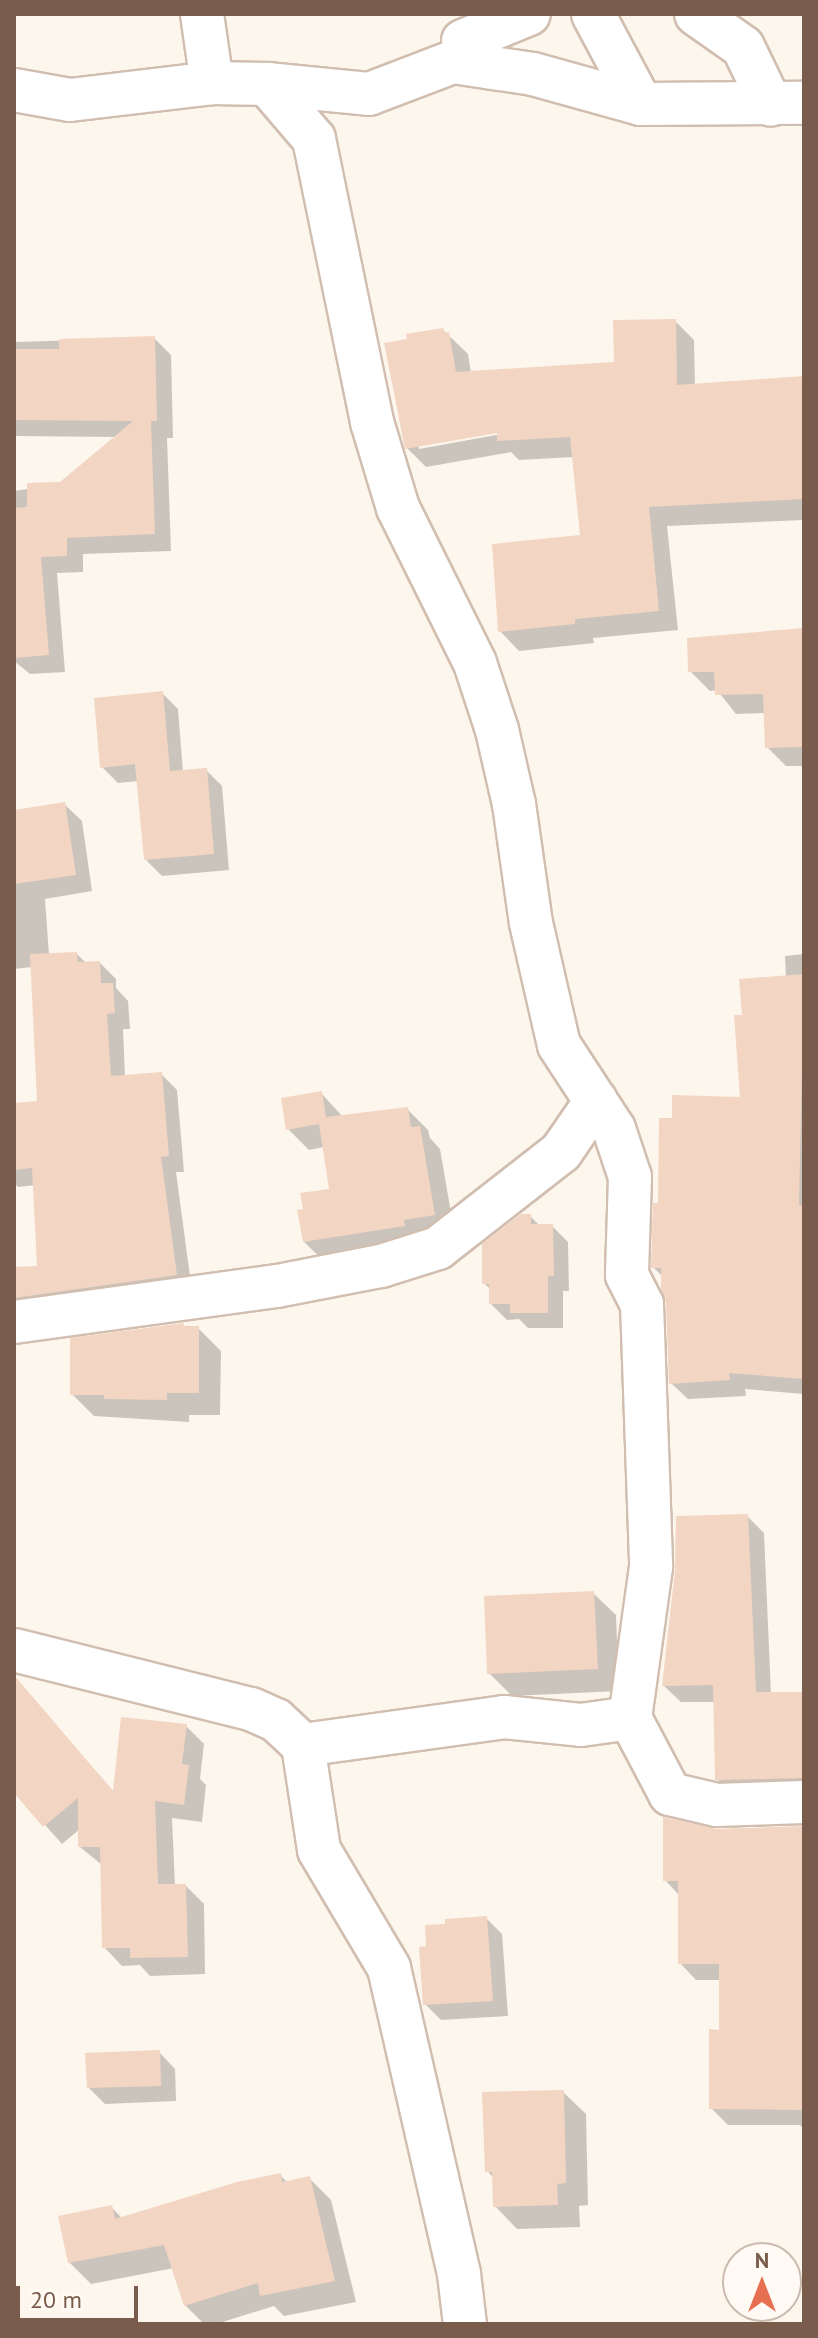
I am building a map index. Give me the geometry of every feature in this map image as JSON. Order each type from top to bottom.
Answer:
[{"type":"street","points":[[202,14],[212,83]]},
{"type":"street","points":[[314,139],[369,94],[464,39],[529,14]]},
{"type":"street","points":[[593,14],[641,104]]},
{"type":"street","points":[[696,14],[743,47],[788,104]]},
{"type":"street","points":[[464,39],[533,74],[641,104],[788,104]]},
{"type":"street","points":[[14,90],[70,100],[212,83],[267,84],[369,94]]},
{"type":"street","points":[[267,84],[314,139],[372,422],[398,508],[475,663],[497,730],[514,804],[531,923],[559,1045],[614,1129],[630,1177],[627,1275],[642,1304],[651,1567],[630,1718],[670,1794],[717,1805],[804,1802]]},
{"type":"street","points":[[14,1322],[277,1286],[381,1266],[438,1248],[561,1152],[596,1101]]},
{"type":"street","points":[[14,1650],[251,1709],[276,1720],[303,1745],[319,1850],[389,1968],[459,2274],[465,2324]]},
{"type":"street","points":[[303,1745],[504,1717],[581,1725],[630,1718]]},
{"type":"building","points":[[676,319],[677,385],[804,376],[804,499],[649,507],[659,611],[575,619],[575,624],[498,632],[492,544],[580,535],[570,437],[497,441],[497,433],[405,449],[384,343],[407,339],[406,334],[443,328],[445,333],[449,332],[456,372],[614,362],[613,320]]},
{"type":"building","points":[[155,336],[157,421],[151,421],[155,534],[67,538],[67,556],[41,557],[49,655],[14,658],[14,508],[27,507],[27,483],[60,482],[133,421],[14,420],[14,349],[59,349],[59,339]]},
{"type":"building","points":[[804,628],[804,747],[765,748],[763,694],[715,695],[714,672],[688,672],[687,638]]},
{"type":"building","points":[[163,691],[170,771],[207,768],[214,854],[144,860],[135,764],[100,768],[94,698]]},
{"type":"building","points":[[65,802],[76,875],[14,884],[14,810]]},
{"type":"building","points":[[77,952],[78,962],[100,961],[101,983],[113,983],[115,1013],[107,1014],[111,1076],[162,1072],[169,1156],[161,1157],[177,1275],[14,1298],[14,1267],[37,1266],[32,1168],[14,1170],[14,1103],[37,1101],[30,954]]},
{"type":"building","points":[[804,974],[799,1205],[804,1206],[804,1379],[729,1373],[730,1380],[669,1384],[666,1303],[661,1288],[661,1268],[651,1268],[653,1203],[658,1203],[659,1118],[672,1118],[672,1095],[740,1097],[734,1015],[742,1015],[739,979]]},
{"type":"building","points":[[322,1091],[326,1117],[408,1107],[411,1127],[420,1126],[435,1215],[404,1220],[405,1226],[303,1242],[297,1210],[303,1209],[300,1193],[329,1189],[319,1124],[286,1130],[281,1098]]},
{"type":"building","points":[[521,1214],[531,1214],[531,1224],[553,1224],[554,1276],[548,1276],[548,1313],[510,1313],[510,1304],[489,1304],[489,1284],[482,1284],[482,1244]]},
{"type":"building","points":[[184,1323],[184,1326],[199,1326],[199,1393],[167,1393],[167,1400],[70,1395],[70,1338]]},
{"type":"building","points":[[748,1514],[756,1692],[804,1692],[804,1778],[715,1780],[713,1685],[662,1686],[675,1570],[676,1516]]},
{"type":"building","points":[[594,1591],[598,1669],[487,1674],[484,1596]]},
{"type":"building","points":[[14,1675],[113,1791],[121,1717],[187,1724],[182,1764],[189,1765],[184,1805],[155,1801],[158,1884],[186,1884],[188,1957],[130,1958],[130,1948],[102,1948],[100,1847],[78,1847],[78,1798],[43,1827],[14,1793]]},
{"type":"building","points":[[663,1817],[717,1829],[804,1826],[804,2110],[709,2109],[709,2029],[719,2030],[719,1964],[678,1964],[678,1881],[663,1881]]},
{"type":"building","points":[[487,1916],[493,2001],[423,2005],[419,1947],[426,1946],[425,1925],[445,1924],[445,1919]]},
{"type":"building","points":[[160,2050],[161,2086],[87,2088],[85,2053]]},
{"type":"building","points":[[564,2090],[566,2183],[557,2184],[558,2205],[493,2207],[492,2172],[485,2172],[482,2092]]},
{"type":"building","points":[[281,2173],[282,2182],[310,2176],[335,2281],[260,2296],[258,2283],[184,2306],[164,2245],[68,2263],[58,2216],[112,2205],[115,2219],[237,2182]]}]
